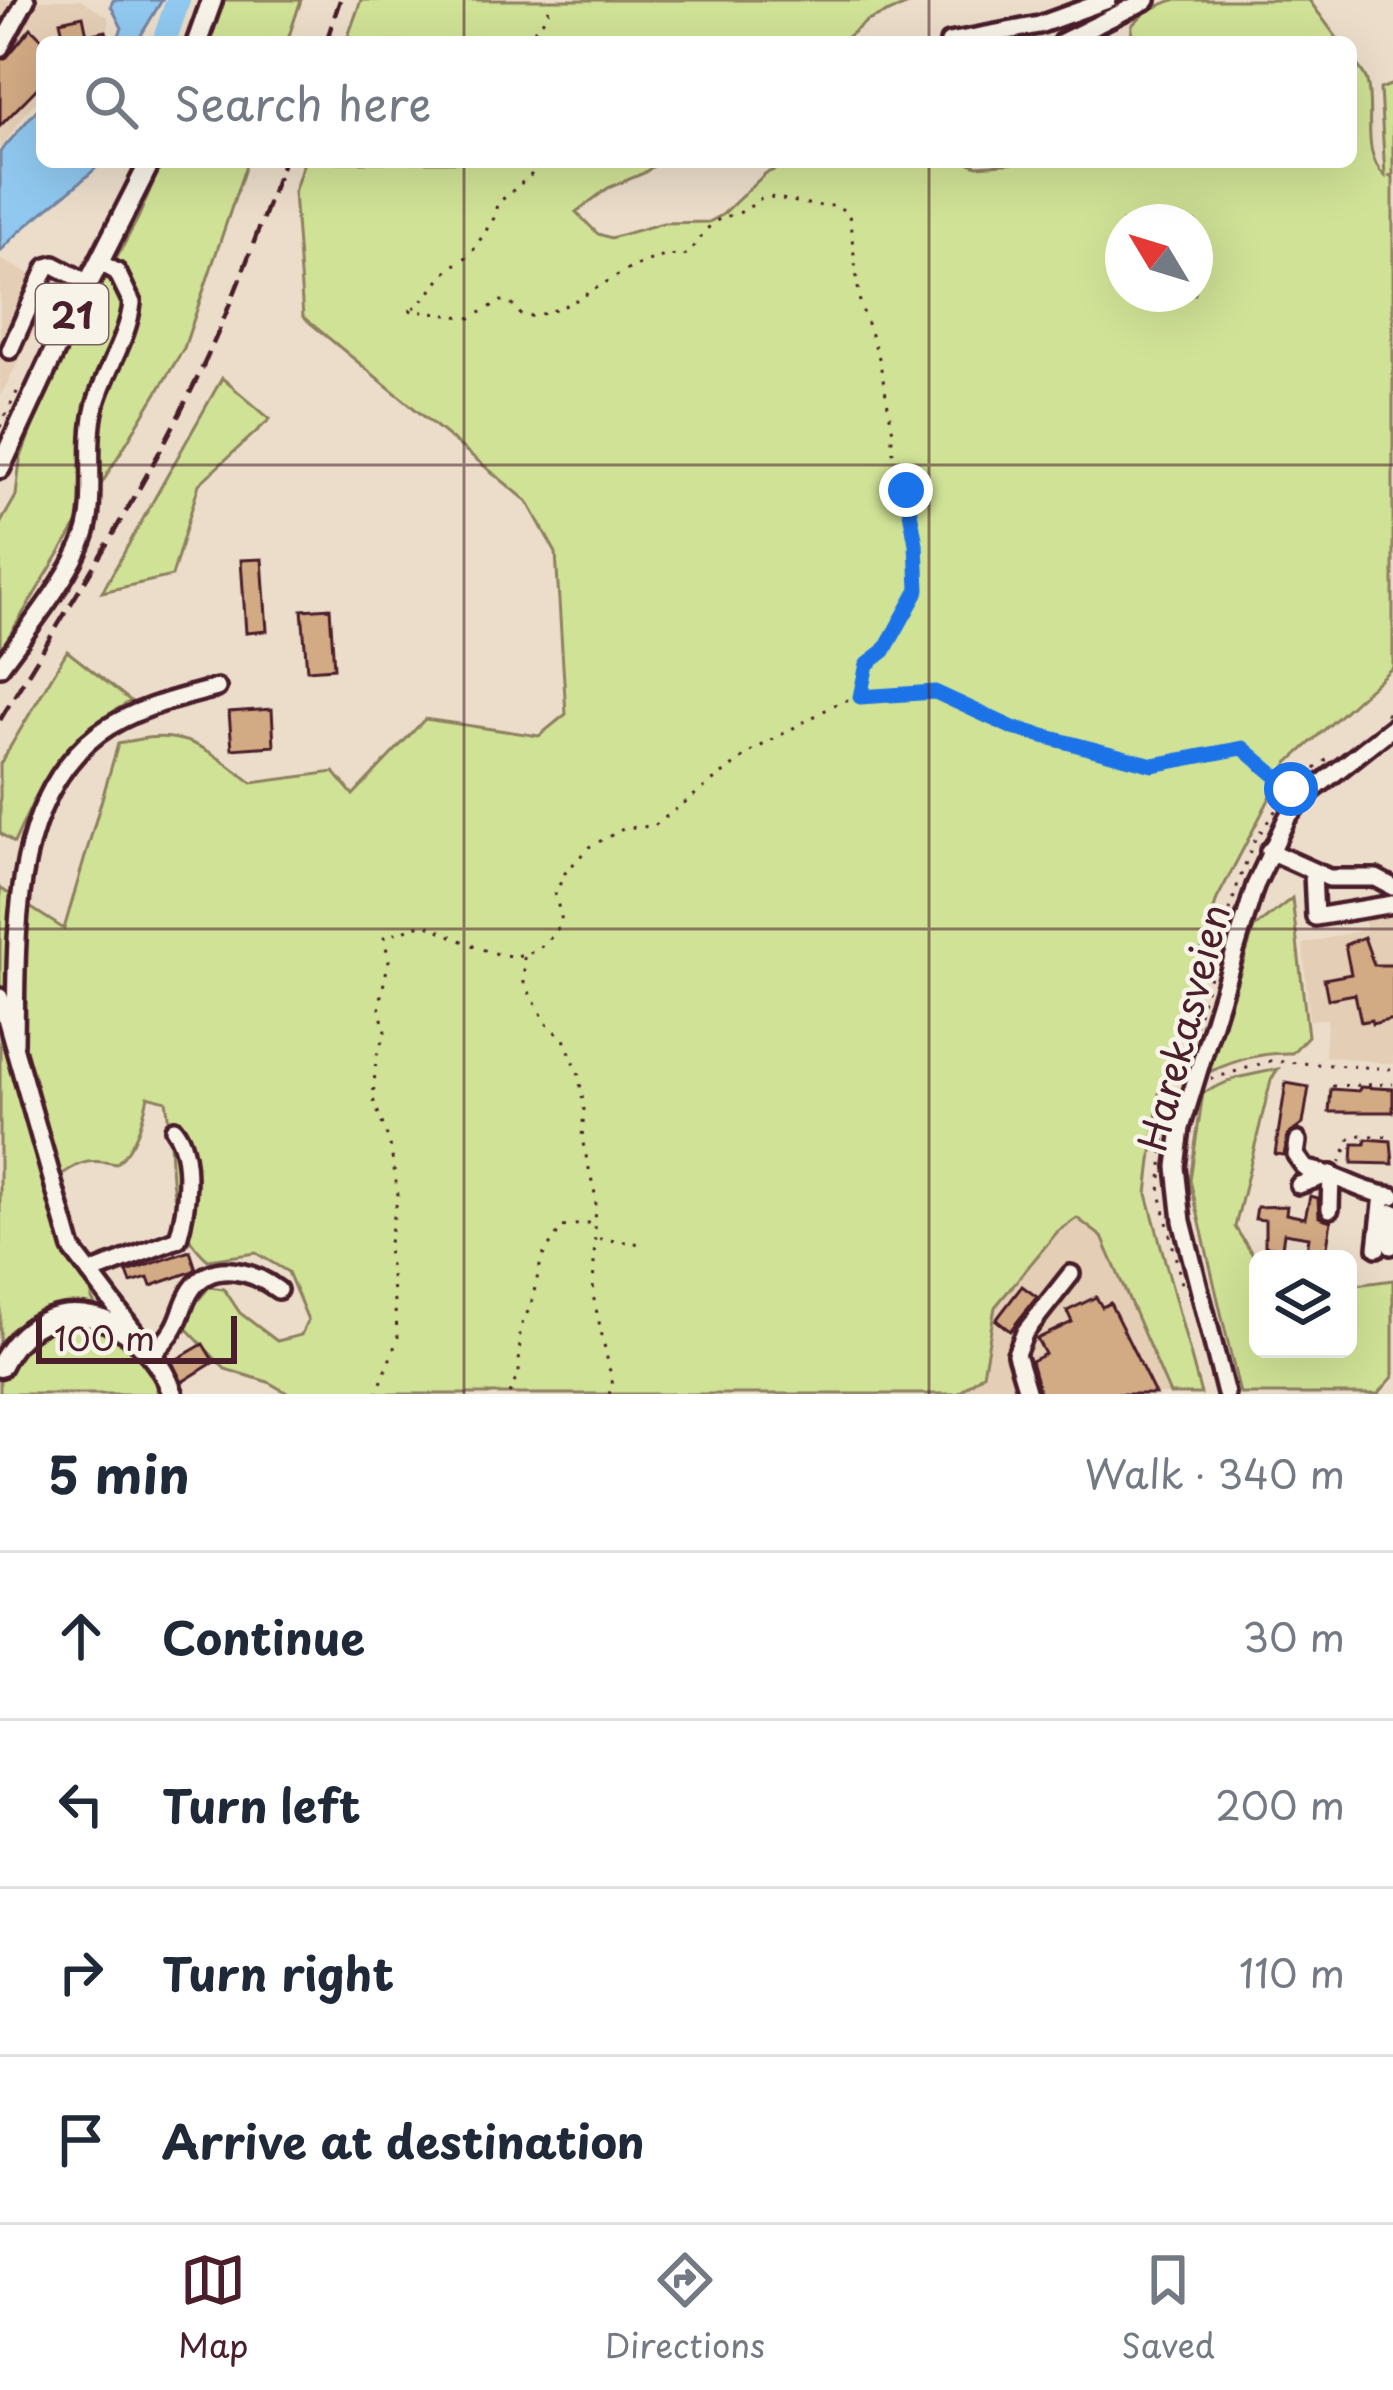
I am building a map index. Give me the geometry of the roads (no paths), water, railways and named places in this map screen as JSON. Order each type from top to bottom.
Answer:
[{"type":"main road","points":[[199,36],[212,0]]},
{"type":"main road","name":"21","points":[[0,469],[147,168]]},
{"type":"main road","points":[[0,1367],[31,1331],[47,1322],[81,1315],[119,1324],[138,1338],[173,1394]]},
{"type":"street","points":[[0,48],[26,0]]},
{"type":"street","points":[[981,36],[1147,0]]},
{"type":"street","points":[[1070,36],[1110,8]]},
{"type":"street","points":[[0,667],[53,592],[86,534],[89,435],[95,404],[124,336],[132,303],[117,272],[99,262]]},
{"type":"street","points":[[10,350],[47,267],[54,265],[88,283]]},
{"type":"street","points":[[15,1043],[23,874],[49,790],[98,734],[169,700],[218,688]]},
{"type":"street","name":"Harekasveien","points":[[1226,1394],[1176,1192],[1188,1079],[1270,851],[1303,798],[1393,728]]},
{"type":"street","points":[[1270,851],[1313,873],[1344,881],[1376,878],[1393,887]]},
{"type":"street","points":[[1313,873],[1315,917],[1393,904]]},
{"type":"street","points":[[0,997],[72,1249],[138,1338]]},
{"type":"street","points":[[81,1315],[93,1277],[178,1239],[185,1174],[182,1140],[174,1129]]},
{"type":"street","points":[[1298,1141],[1297,1155],[1306,1169],[1331,1174],[1356,1190],[1388,1196],[1384,1247]]},
{"type":"street","points":[[1299,1185],[1331,1174]]},
{"type":"street","points":[[1330,1209],[1331,1174]]},
{"type":"street","points":[[1384,1247],[1393,1212]]},
{"type":"street","points":[[152,1355],[178,1323],[190,1292],[203,1276],[234,1272],[264,1280],[278,1290]]},
{"type":"street","points":[[1028,1394],[1016,1354],[1025,1332],[1071,1274]]},
{"type":"water","points":[[113,0],[162,0],[141,36],[119,36],[122,28],[111,6]]},
{"type":"water","points":[[36,111],[36,168],[95,168],[0,252],[0,152]]},
{"type":"waterway","points":[[166,36],[178,0]]},
{"type":"railway","points":[[328,36],[340,0]]},
{"type":"railway","points":[[0,720],[122,518],[190,393],[281,168]]}]
